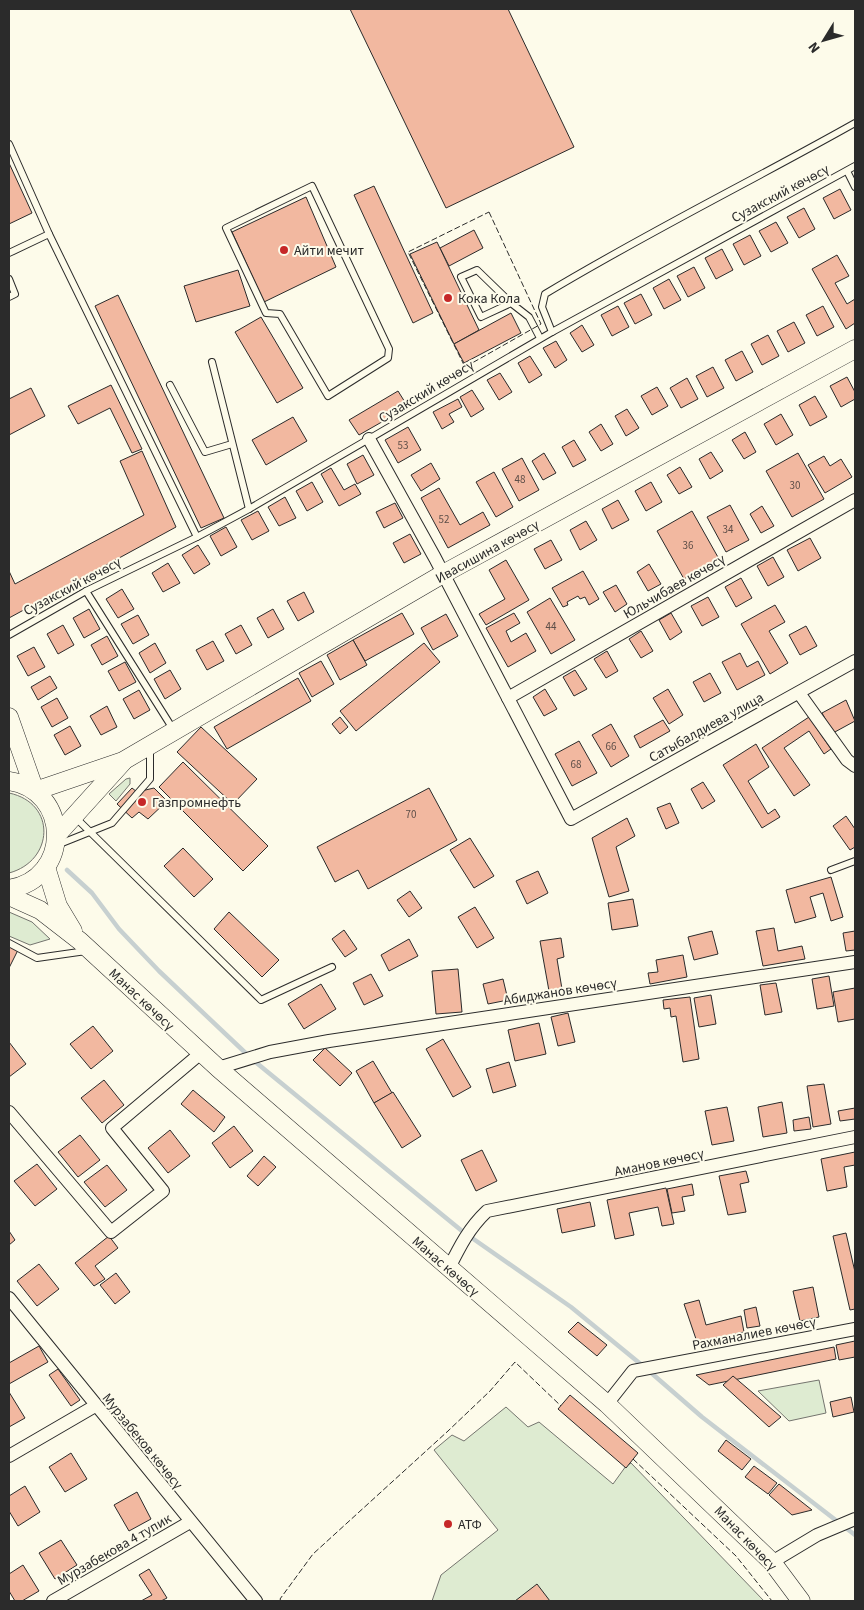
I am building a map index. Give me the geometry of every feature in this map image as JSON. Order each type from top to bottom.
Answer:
[{"type":"main road","name":"Ивасишина көчөсү","points":[[123,761],[443,574],[855,349]]},
{"type":"main road","points":[[9,717],[34,790]]},
{"type":"main road","points":[[34,790],[123,761]]},
{"type":"main road","points":[[9,888],[27,883],[46,867],[56,840],[74,816],[123,761]]},
{"type":"main road","points":[[9,781],[18,782],[34,790],[46,803],[54,818],[56,840]]},
{"type":"main road","points":[[46,867],[58,906],[85,946]]},
{"type":"main road","points":[[9,896],[40,910],[85,946]]},
{"type":"main road","name":"Манас көчөсү","points":[[85,946],[218,1068],[607,1404],[772,1562],[801,1601]]},
{"type":"street","points":[[370,439],[508,698]]},
{"type":"street","name":"Юльчибаев көчөсү","points":[[508,698],[855,500]]},
{"type":"street","name":"Сатыбалдиева улица","points":[[508,698],[571,819],[855,661]]},
{"type":"street","points":[[799,693],[846,760],[855,766]]},
{"type":"street","name":"Абиджанов көчөсү","points":[[218,1068],[270,1052],[855,962]]},
{"type":"street","points":[[9,1112],[111,1232],[163,1191],[112,1128],[202,1053]]},
{"type":"street","name":"Аманов көчөсү","points":[[449,1268],[462,1240],[473,1224],[487,1211],[855,1137]]},
{"type":"street","name":"Мурзабеков көчөсү","points":[[9,1298],[95,1406],[256,1601]]},
{"type":"street","name":"Рахманалиев көчөсү","points":[[607,1404],[633,1371],[855,1329]]},
{"type":"street","points":[[9,1456],[95,1406]]},
{"type":"street","points":[[772,1562],[817,1534],[855,1519]]},
{"type":"street","name":"Мурзабекова 4 тупик","points":[[53,1601],[190,1522]]},
{"type":"lane","points":[[552,332],[542,307],[545,294],[668,224],[757,178],[855,123]]},
{"type":"lane","points":[[9,144],[49,234],[197,537]]},
{"type":"lane","name":"Сузакский көчөсү","points":[[9,635],[86,591],[197,537],[249,509],[540,338],[855,166]]},
{"type":"lane","points":[[846,171],[855,187]]},
{"type":"lane","points":[[312,186],[388,349],[388,358],[328,396],[280,314],[266,313],[226,228],[312,186]]},
{"type":"lane","points":[[9,253],[49,234]]},
{"type":"lane","points":[[511,303],[480,318],[461,277],[477,270],[511,303],[530,317],[540,338]]},
{"type":"lane","points":[[9,279],[15,294],[9,296]]},
{"type":"lane","points":[[212,362],[249,509]]},
{"type":"lane","points":[[170,385],[205,452],[232,444]]},
{"type":"lane","points":[[86,591],[174,731]]},
{"type":"lane","points":[[56,840],[89,832],[112,823],[150,779],[150,745]]},
{"type":"lane","points":[[74,816],[261,1000],[332,967]]},
{"type":"lane","points":[[831,870],[855,861]]},
{"type":"lane","points":[[9,944],[37,958],[85,946]]},
{"type":"green space","points":[[130,778],[130,784],[116,801],[109,794],[126,779]]},
{"type":"green space","points":[[9,793],[25,799],[36,808],[42,820],[44,832],[41,845],[35,857],[24,867],[9,873]]},
{"type":"green space","points":[[9,912],[32,922],[50,939],[30,945],[9,936]]},
{"type":"green space","points":[[819,1380],[826,1413],[789,1421],[758,1391]]},
{"type":"green space","points":[[506,1407],[528,1427],[539,1422],[613,1484],[626,1466],[631,1463],[764,1601],[432,1601],[441,1575],[498,1530],[434,1450],[452,1435],[464,1441]]},
{"type":"building","points":[[350,9],[508,9],[574,147],[446,208]]},
{"type":"building","points":[[9,163],[32,213],[9,224]]},
{"type":"building","points":[[374,186],[433,313],[413,323],[354,195]]},
{"type":"building","points":[[840,189],[851,210],[834,219],[823,198]]},
{"type":"building","name":"Айти мечит","points":[[306,197],[336,267],[264,302],[232,232]]},
{"type":"building","points":[[804,208],[815,229],[799,238],[787,217]]},
{"type":"building","points":[[776,222],[788,243],[771,252],[759,231]]},
{"type":"building","points":[[474,230],[483,248],[449,266],[440,248]]},
{"type":"building","points":[[750,235],[761,256],[744,265],[733,244]]},
{"type":"building","name":"Кока Кола","points":[[437,242],[479,330],[454,344],[410,254]]},
{"type":"building","points":[[722,249],[733,270],[716,279],[705,258]]},
{"type":"building","points":[[837,255],[849,276],[835,283],[847,304],[855,299],[855,323],[846,329],[812,269]]},
{"type":"building","points":[[694,267],[705,288],[688,297],[677,276]]},
{"type":"building","points":[[238,270],[250,306],[196,322],[184,286]]},
{"type":"building","points":[[669,279],[681,300],[664,309],[653,288]]},
{"type":"building","points":[[641,294],[652,315],[635,324],[624,303]]},
{"type":"building","points":[[118,295],[224,518],[201,528],[95,306]]},
{"type":"building","points":[[618,306],[629,327],[612,336],[601,315]]},
{"type":"building","points":[[823,306],[834,327],[817,336],[806,315]]},
{"type":"building","name":"Кока Кола","points":[[511,313],[521,333],[464,363],[454,344]]},
{"type":"building","points":[[261,317],[303,388],[277,403],[235,332]]},
{"type":"building","points":[[794,322],[805,343],[788,352],[777,331]]},
{"type":"building","points":[[582,325],[594,345],[582,352],[570,333]]},
{"type":"building","points":[[768,335],[779,356],[762,365],[751,344]]},
{"type":"building","points":[[556,341],[567,360],[555,368],[543,348]]},
{"type":"building","points":[[742,351],[753,372],[736,381],[725,360]]},
{"type":"building","points":[[530,356],[542,375],[529,383],[518,363]]},
{"type":"building","points":[[713,367],[724,388],[707,397],[696,376]]},
{"type":"building","points":[[500,373],[512,392],[499,400],[487,380]]},
{"type":"building","points":[[847,377],[855,392],[855,399],[841,407],[830,386]]},
{"type":"building","points":[[687,378],[698,399],[681,408],[670,388]]},
{"type":"building","points":[[111,385],[142,449],[132,453],[110,408],[78,424],[68,406]]},
{"type":"building","points":[[657,387],[668,406],[652,415],[641,396]]},
{"type":"building","points":[[31,388],[45,416],[9,435],[9,399]]},
{"type":"building","points":[[472,390],[484,409],[471,417],[460,397]]},
{"type":"building","points":[[398,391],[408,407],[359,435],[349,420]]},
{"type":"building","points":[[815,396],[827,417],[810,426],[799,405]]},
{"type":"building","points":[[458,399],[462,407],[449,414],[454,422],[442,429],[433,412]]},
{"type":"building","points":[[627,409],[639,428],[626,436],[615,416]]},
{"type":"building","points":[[781,414],[793,435],[776,445],[764,424]]},
{"type":"building","points":[[293,417],[307,441],[266,465],[252,440]]},
{"type":"building","points":[[601,424],[613,444],[601,451],[589,432]]},
{"type":"building","points":[[408,427],[421,450],[398,463],[385,440]]},
{"type":"building","points":[[745,432],[756,452],[744,459],[732,440]]},
{"type":"building","points":[[574,440],[586,460],[573,467],[562,447]]},
{"type":"building","points":[[142,451],[176,527],[9,618],[9,571],[15,584],[144,515],[120,461]]},
{"type":"building","points":[[711,452],[723,471],[710,479],[699,459]]},
{"type":"building","points":[[544,453],[556,473],[543,480],[532,461]]},
{"type":"building","points":[[798,453],[824,499],[792,517],[766,471]]},
{"type":"building","points":[[363,455],[374,475],[357,484],[347,464]]},
{"type":"building","points":[[824,456],[830,466],[841,459],[852,477],[825,493],[808,465]]},
{"type":"building","points":[[522,458],[539,490],[519,501],[502,469]]},
{"type":"building","points":[[431,463],[440,479],[421,491],[411,475]]},
{"type":"building","points":[[680,467],[692,487],[679,494],[667,475]]},
{"type":"building","points":[[331,468],[344,490],[355,484],[361,494],[339,506],[321,474]]},
{"type":"building","points":[[494,472],[513,507],[496,517],[476,482]]},
{"type":"building","points":[[312,482],[323,502],[307,511],[296,491]]},
{"type":"building","points":[[651,482],[662,502],[646,511],[635,491]]},
{"type":"building","points":[[439,488],[460,525],[483,512],[490,525],[448,548],[421,498]]},
{"type":"building","points":[[285,497],[296,518],[279,526],[268,507]]},
{"type":"building","points":[[618,500],[629,520],[612,529],[602,509]]},
{"type":"building","points":[[395,503],[403,518],[384,528],[376,512]]},
{"type":"building","points":[[730,505],[749,540],[726,552],[707,517]]},
{"type":"building","points":[[762,506],[774,526],[761,533],[750,514]]},
{"type":"building","points":[[258,511],[269,531],[252,540],[241,520]]},
{"type":"building","points":[[692,511],[719,559],[684,579],[657,531]]},
{"type":"building","points":[[586,521],[597,540],[580,550],[570,530]]},
{"type":"building","points":[[226,527],[237,547],[221,556],[210,536]]},
{"type":"building","points":[[410,534],[421,554],[404,563],[393,543]]},
{"type":"building","points":[[810,538],[821,558],[798,571],[787,550]]},
{"type":"building","points":[[551,540],[562,560],[545,569],[534,549]]},
{"type":"building","points":[[198,545],[210,564],[194,574],[182,555]]},
{"type":"building","points":[[773,557],[784,577],[768,586],[757,566]]},
{"type":"building","points":[[506,560],[529,600],[486,625],[479,614],[505,599],[489,570]]},
{"type":"building","points":[[168,563],[180,583],[163,592],[152,573]]},
{"type":"building","points":[[649,564],[661,584],[648,591],[637,572]]},
{"type":"building","points":[[583,571],[599,599],[589,605],[585,597],[580,599],[578,596],[567,602],[568,605],[563,607],[552,588]]},
{"type":"building","points":[[741,578],[752,598],[736,607],[725,587]]},
{"type":"building","points":[[616,585],[627,604],[615,612],[603,592]]},
{"type":"building","points":[[122,589],[134,609],[118,618],[106,599]]},
{"type":"building","points":[[304,592],[314,612],[298,621],[287,601]]},
{"type":"building","points":[[708,597],[719,617],[702,626],[691,606]]},
{"type":"building","points":[[550,598],[575,640],[551,654],[527,612]]},
{"type":"building","points":[[775,605],[785,622],[769,631],[788,663],[770,674],[741,624]]},
{"type":"building","points":[[89,609],[100,629],[84,638],[73,618]]},
{"type":"building","points":[[273,609],[284,629],[268,638],[257,618]]},
{"type":"building","points":[[402,613],[414,634],[365,661],[353,640]]},
{"type":"building","points":[[514,613],[520,623],[506,631],[511,642],[526,633],[536,651],[508,667],[486,628]]},
{"type":"building","points":[[671,613],[682,632],[670,640],[659,620]]},
{"type":"building","points":[[446,614],[458,636],[433,650],[421,628]]},
{"type":"building","points":[[138,615],[149,635],[133,644],[121,624]]},
{"type":"building","points":[[63,625],[74,645],[58,654],[47,634]]},
{"type":"building","points":[[241,625],[252,645],[236,654],[225,634]]},
{"type":"building","points":[[806,626],[817,646],[800,655],[789,635]]},
{"type":"building","points":[[641,631],[653,651],[641,658],[629,639]]},
{"type":"building","points":[[107,636],[118,656],[102,665],[91,645]]},
{"type":"building","points":[[353,640],[367,665],[340,680],[327,655]]},
{"type":"building","points":[[213,641],[224,661],[207,670],[196,650]]},
{"type":"building","points":[[155,643],[166,663],[150,673],[139,653]]},
{"type":"building","points":[[424,643],[440,662],[356,731],[340,711]]},
{"type":"building","points":[[34,647],[45,667],[28,676],[17,656]]},
{"type":"building","points":[[607,651],[618,671],[606,678],[594,659]]},
{"type":"building","points":[[740,653],[747,667],[758,661],[765,675],[737,690],[722,662]]},
{"type":"building","points":[[321,661],[334,684],[312,697],[299,673]]},
{"type":"building","points":[[125,662],[136,682],[119,691],[108,671]]},
{"type":"building","points":[[170,670],[181,689],[165,699],[154,679]]},
{"type":"building","points":[[575,670],[587,689],[574,696],[563,677]]},
{"type":"building","points":[[710,673],[721,693],[704,702],[693,682]]},
{"type":"building","points":[[50,676],[57,688],[38,700],[31,687]]},
{"type":"building","points":[[298,678],[311,701],[227,749],[214,727]]},
{"type":"building","points":[[545,689],[557,709],[544,716],[533,697]]},
{"type":"building","points":[[668,689],[683,715],[669,724],[653,698]]},
{"type":"building","points":[[139,690],[150,710],[134,719],[123,699]]},
{"type":"building","points":[[57,698],[68,718],[52,727],[41,707]]},
{"type":"building","points":[[846,700],[855,721],[833,733],[822,713]]},
{"type":"building","points":[[107,706],[117,727],[101,735],[90,716]]},
{"type":"building","points":[[340,717],[348,727],[340,734],[332,724]]},
{"type":"building","points":[[809,717],[831,749],[824,754],[809,731],[784,748],[810,785],[794,796],[762,748]]},
{"type":"building","points":[[663,720],[670,731],[640,748],[634,736]]},
{"type":"building","points":[[611,724],[629,756],[611,767],[592,735]]},
{"type":"building","points":[[70,726],[81,746],[65,755],[54,735]]},
{"type":"building","points":[[201,727],[257,779],[233,804],[177,752]]},
{"type":"building","points":[[579,741],[597,773],[572,786],[555,754]]},
{"type":"building","points":[[756,744],[769,767],[748,781],[768,814],[775,809],[780,817],[762,828],[723,765]]},
{"type":"building","points":[[183,762],[268,846],[243,871],[159,787]]},
{"type":"building","points":[[703,782],[715,801],[702,809],[691,789]]},
{"type":"building","name":"Газпромнефть","points":[[132,788],[137,792],[154,788],[167,801],[148,819],[139,812],[132,818],[117,804]]},
{"type":"building","points":[[429,788],[457,840],[368,889],[358,870],[335,882],[317,847]]},
{"type":"building","points":[[670,803],[679,823],[666,829],[657,808]]},
{"type":"building","points":[[846,816],[855,829],[855,847],[850,850],[833,826]]},
{"type":"building","points":[[627,818],[635,836],[616,847],[629,891],[609,897],[592,838]]},
{"type":"building","points":[[470,838],[494,876],[474,888],[450,850]]},
{"type":"building","points":[[183,848],[213,879],[194,897],[164,866]]},
{"type":"building","points":[[538,871],[548,893],[527,904],[516,881]]},
{"type":"building","points":[[831,877],[843,917],[831,921],[823,893],[810,897],[816,917],[795,923],[786,890]]},
{"type":"building","points":[[410,891],[422,908],[409,917],[397,900]]},
{"type":"building","points":[[633,899],[638,926],[612,930],[608,903]]},
{"type":"building","points":[[475,907],[494,938],[477,948],[458,917]]},
{"type":"building","points":[[229,912],[279,960],[262,977],[214,929]]},
{"type":"building","points":[[774,928],[778,951],[802,946],[805,959],[763,966],[756,931]]},
{"type":"building","points":[[344,930],[357,949],[345,957],[332,939]]},
{"type":"building","points":[[712,931],[718,954],[694,960],[688,937]]},
{"type":"building","points":[[855,931],[855,950],[846,951],[843,933]]},
{"type":"building","points":[[561,938],[564,957],[557,959],[562,989],[549,991],[540,941]]},
{"type":"building","points":[[409,939],[418,956],[389,971],[381,955]]},
{"type":"building","points":[[9,942],[19,948],[9,968]]},
{"type":"building","points":[[683,955],[687,977],[650,984],[648,973],[658,972],[656,960]]},
{"type":"building","points":[[458,969],[462,1012],[436,1014],[432,971]]},
{"type":"building","points":[[371,974],[383,996],[364,1005],[353,983]]},
{"type":"building","points":[[829,976],[834,1006],[817,1009],[812,979]]},
{"type":"building","points":[[503,979],[508,1000],[488,1004],[483,984]]},
{"type":"building","points":[[776,983],[782,1012],[765,1015],[760,985]]},
{"type":"building","points":[[321,984],[336,1009],[304,1029],[288,1004]]},
{"type":"building","points":[[855,988],[855,1019],[838,1022],[833,992]]},
{"type":"building","points":[[711,995],[716,1024],[699,1027],[694,998]]},
{"type":"building","points":[[690,997],[699,1059],[683,1062],[676,1016],[671,1017],[670,1008],[664,1009],[663,1000]]},
{"type":"building","points":[[568,1013],[575,1042],[558,1046],[551,1017]]},
{"type":"building","points":[[539,1023],[546,1054],[515,1061],[508,1030]]},
{"type":"building","points":[[93,1026],[113,1051],[91,1069],[70,1044]]},
{"type":"building","points":[[443,1039],[471,1087],[453,1097],[426,1049]]},
{"type":"building","points":[[9,1042],[26,1064],[9,1077]]},
{"type":"building","points":[[325,1048],[352,1073],[340,1086],[313,1060]]},
{"type":"building","points":[[373,1061],[392,1093],[374,1103],[356,1071]]},
{"type":"building","points":[[509,1062],[516,1086],[493,1093],[486,1069]]},
{"type":"building","points":[[104,1080],[124,1105],[102,1123],[81,1098]]},
{"type":"building","points":[[824,1084],[831,1124],[813,1127],[807,1086]]},
{"type":"building","points":[[193,1090],[225,1117],[214,1132],[181,1104]]},
{"type":"building","points":[[393,1092],[421,1136],[402,1148],[374,1103]]},
{"type":"building","points":[[782,1102],[787,1133],[763,1137],[758,1107]]},
{"type":"building","points":[[727,1107],[734,1141],[712,1145],[705,1111]]},
{"type":"building","points":[[855,1108],[855,1119],[840,1121],[838,1111]]},
{"type":"building","points":[[809,1117],[811,1129],[794,1131],[793,1120]]},
{"type":"building","points":[[234,1126],[253,1151],[230,1168],[212,1143]]},
{"type":"building","points":[[170,1130],[190,1156],[168,1173],[148,1148]]},
{"type":"building","points":[[80,1135],[100,1160],[78,1177],[58,1152]]},
{"type":"building","points":[[482,1150],[497,1181],[476,1191],[461,1160]]},
{"type":"building","points":[[855,1152],[855,1165],[844,1167],[847,1187],[827,1191],[821,1159]]},
{"type":"building","points":[[264,1156],[276,1167],[258,1186],[247,1176]]},
{"type":"building","points":[[37,1164],[57,1189],[35,1206],[14,1181]]},
{"type":"building","points":[[107,1165],[127,1190],[105,1207],[84,1182]]},
{"type":"building","points":[[746,1171],[749,1182],[740,1184],[746,1212],[728,1215],[719,1176]]},
{"type":"building","points":[[692,1184],[694,1195],[682,1197],[685,1211],[672,1213],[667,1189]]},
{"type":"building","points":[[666,1188],[674,1224],[662,1226],[658,1207],[629,1213],[634,1235],[615,1239],[607,1200]]},
{"type":"building","points":[[590,1202],[595,1226],[562,1233],[557,1209]]},
{"type":"building","points":[[9,1231],[15,1240],[9,1245]]},
{"type":"building","points":[[846,1233],[855,1272],[855,1309],[850,1310],[833,1236]]},
{"type":"building","points":[[109,1236],[118,1248],[95,1266],[105,1279],[94,1286],[75,1263]]},
{"type":"building","points":[[39,1264],[59,1289],[37,1306],[17,1281]]},
{"type":"building","points":[[116,1273],[130,1292],[115,1304],[100,1285]]},
{"type":"building","points":[[813,1287],[819,1317],[800,1321],[793,1291]]},
{"type":"building","points":[[699,1300],[706,1325],[741,1316],[744,1332],[697,1342],[684,1304]]},
{"type":"building","points":[[756,1307],[760,1326],[747,1328],[744,1310]]},
{"type":"building","points":[[578,1322],[607,1345],[597,1356],[568,1332]]},
{"type":"building","points":[[855,1341],[855,1357],[839,1360],[836,1345]]},
{"type":"building","points":[[39,1346],[48,1362],[9,1384],[9,1363]]},
{"type":"building","points":[[834,1347],[836,1359],[709,1385],[696,1375]]},
{"type":"building","points":[[58,1369],[80,1400],[71,1406],[49,1375]]},
{"type":"building","points":[[733,1376],[781,1417],[769,1427],[723,1385]]},
{"type":"building","points":[[9,1392],[25,1418],[9,1427]]},
{"type":"building","points":[[570,1395],[638,1453],[626,1468],[558,1409]]},
{"type":"building","points":[[851,1397],[854,1412],[833,1417],[830,1402]]},
{"type":"building","points":[[726,1440],[751,1459],[742,1470],[718,1451]]},
{"type":"building","points":[[71,1453],[87,1479],[65,1492],[49,1467]]},
{"type":"building","points":[[754,1466],[777,1483],[768,1494],[745,1477]]},
{"type":"building","points":[[779,1484],[812,1510],[792,1515],[769,1495]]},
{"type":"building","points":[[25,1486],[40,1512],[18,1526],[9,1511],[9,1496]]},
{"type":"building","points":[[137,1492],[151,1519],[129,1531],[114,1505]]},
{"type":"building","points":[[61,1540],[77,1565],[55,1579],[39,1553]]},
{"type":"building","points":[[23,1565],[39,1591],[22,1601],[15,1601],[9,1591],[9,1574]]},
{"type":"building","points":[[149,1569],[167,1598],[161,1601],[141,1601],[152,1595],[139,1575]]},
{"type":"building","points":[[537,1584],[550,1601],[515,1601]]},
{"type":"waterway","points":[[67,870],[92,893],[119,929],[159,971],[253,1060],[462,1231],[571,1307],[643,1366]]},
{"type":"waterway","points":[[649,1371],[702,1417],[855,1535]]},
{"type":"fence","points":[[489,212],[541,324],[465,367],[408,252],[489,212]]},
{"type":"fence","points":[[281,1601],[280,1599],[313,1554],[448,1431],[490,1391],[515,1362],[561,1406]]},
{"type":"fence","points":[[633,1459],[736,1556],[772,1601]]},
{"type":"place","name":"Айти мечит","points":[[284,250]]},
{"type":"place","name":"Кока Кола","points":[[448,298]]},
{"type":"place","name":"Газпромнефть","points":[[142,802]]},
{"type":"place","name":"АТФ","points":[[448,1524]]}]
